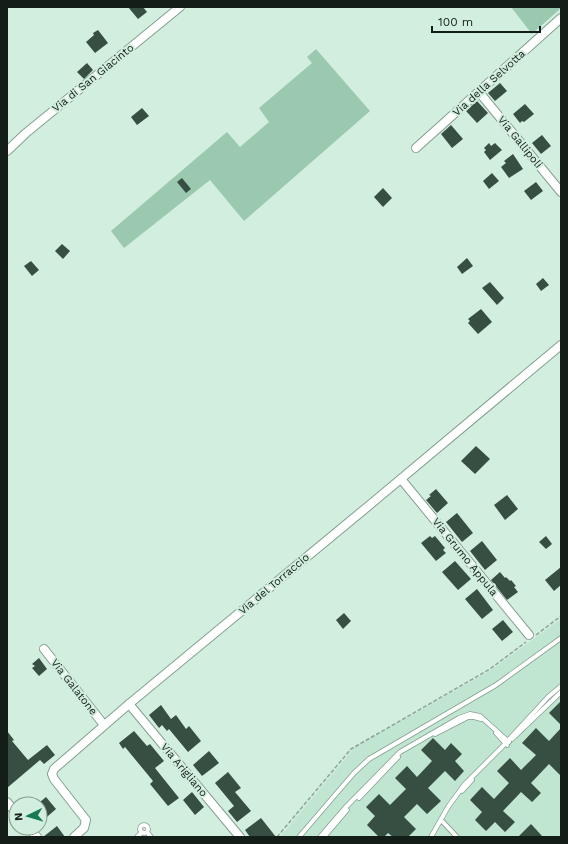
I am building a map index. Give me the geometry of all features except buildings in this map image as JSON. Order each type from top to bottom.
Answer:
[{"type":"street","name":"Via di San Giacinto","points":[[7,150],[180,7]]},
{"type":"street","name":"Via della Selvotta","points":[[416,148],[561,18]]},
{"type":"street","name":"Via Gallipoli","points":[[479,92],[561,192]]},
{"type":"street","name":"Via del Torraccio","points":[[74,837],[84,828],[86,820],[54,778],[52,772],[54,769],[129,704],[401,479],[561,344]]},
{"type":"street","name":"Via Grumo Appula","points":[[401,479],[531,637]]},
{"type":"street","name":"Via Galatone","points":[[44,649],[104,725]]},
{"type":"street","name":"Via Arigliano","points":[[129,704],[240,837]]},
{"type":"lane","points":[[299,837],[354,773],[369,759],[496,686],[561,638]]},
{"type":"lane","points":[[432,837],[443,822],[449,808],[458,796],[548,697],[561,686]]},
{"type":"lane","points":[[432,837],[448,807],[461,788],[561,692]]},
{"type":"lane","points":[[320,837],[345,808],[400,752],[411,744],[459,718],[470,714],[480,716],[507,743]]},
{"type":"lane","points":[[324,837],[404,752],[464,719],[472,717],[483,720],[507,743]]},
{"type":"lane","points":[[443,822],[457,837]]},
{"type":"lane","points":[[142,832],[140,827],[145,824],[148,827],[147,832],[151,837]]},
{"type":"lane","points":[[137,837],[142,832],[147,832]]},
{"type":"path","points":[[277,837],[352,749],[490,669],[561,616]]},
{"type":"shaded area","points":[[511,7],[561,7],[561,8],[532,34]]},
{"type":"shaded area","points":[[316,49],[370,111],[244,221],[210,180],[124,248],[111,231],[227,132],[240,147],[269,122],[259,108],[312,63],[307,57]]},
{"type":"shaded area","points":[[561,619],[561,837],[280,837],[355,747],[491,670]]}]
